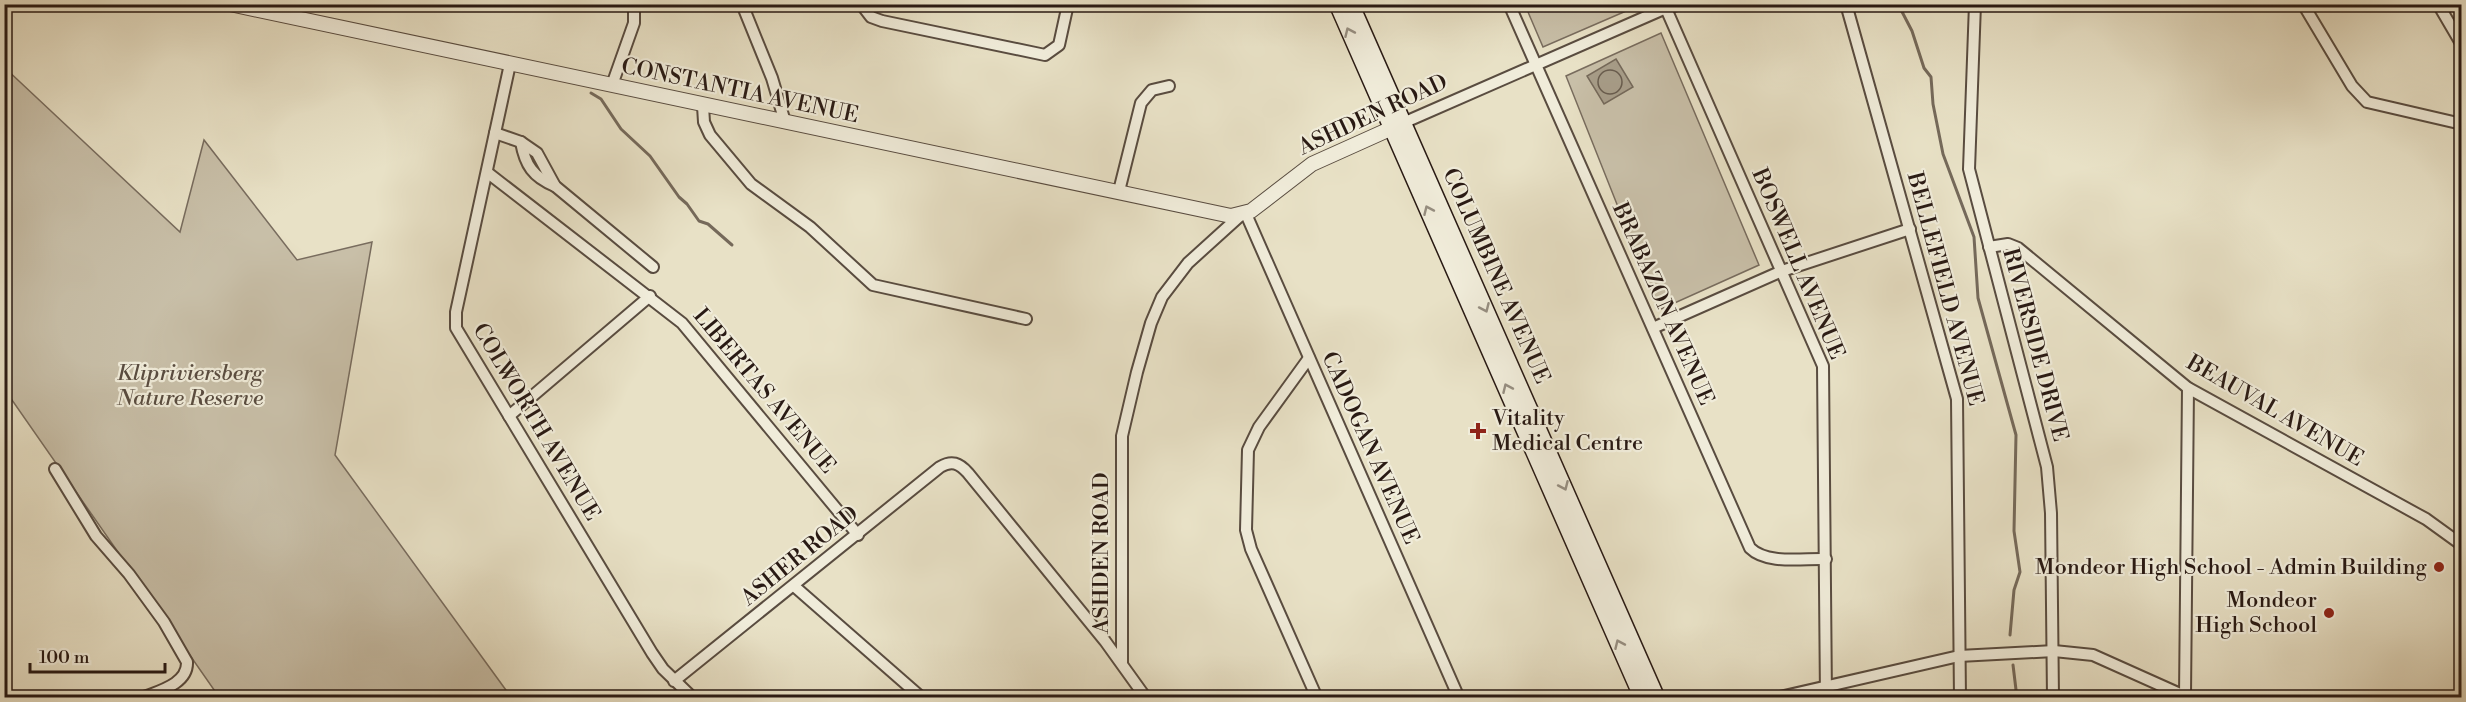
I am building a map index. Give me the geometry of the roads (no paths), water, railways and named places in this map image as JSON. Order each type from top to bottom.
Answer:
[{"type":"main road","name":"COLUMBINE AVENUE","points":[[1337,4],[1398,125]]},
{"type":"main road","name":"COLUMBINE AVENUE","points":[[1351,4],[1398,125],[1599,582],[1657,698]]},
{"type":"main road","name":"COLUMBINE AVENUE","points":[[1599,582],[1642,698]]},
{"type":"street","name":"CONSTANTIA AVENUE","points":[[230,4],[1226,215],[1244,214]]},
{"type":"street","points":[[612,86],[634,23],[634,4]]},
{"type":"street","points":[[742,4],[772,78],[785,122]]},
{"type":"street","points":[[861,4],[871,17],[882,21],[1046,55],[1059,45],[1068,4]]},
{"type":"street","name":"BRABAZON AVENUE","points":[[1509,4],[1750,548],[1755,553],[1770,558],[1826,559]]},
{"type":"street","name":"ASHDEN ROAD","points":[[1122,663],[1122,436],[1151,323],[1162,297],[1188,263],[1244,214],[1312,164],[1536,67],[1665,6],[1681,4]]},
{"type":"street","name":"BELLEFIELD AVENUE","points":[[1846,4],[1959,410],[1960,698]]},
{"type":"street","name":"RIVERSIDE DRIVE","points":[[1975,4],[1968,158],[1971,180],[2047,467],[2051,505],[2053,698]]},
{"type":"street","points":[[2303,4],[2355,92],[2367,102],[2462,124]]},
{"type":"street","points":[[2438,4],[2462,45]]},
{"type":"street","name":"BOSWELL AVENUE","points":[[1665,6],[1820,356],[1825,376],[1826,692]]},
{"type":"street","name":"COLWORTH AVENUE","points":[[510,64],[488,173],[468,251],[455,322],[458,334],[652,653],[674,681],[693,698]]},
{"type":"street","points":[[1119,191],[1141,104],[1152,90],[1169,86]]},
{"type":"street","points":[[703,106],[704,122],[710,135],[751,184],[810,227],[873,285],[1026,319]]},
{"type":"street","points":[[495,133],[521,142],[528,166],[542,181],[555,186],[653,267]]},
{"type":"street","name":"LIBERTAS AVENUE","points":[[488,173],[650,296],[693,333],[858,535]]},
{"type":"street","name":"CADOGAN AVENUE","points":[[1244,214],[1310,358],[1459,698]]},
{"type":"street","points":[[1653,328],[1782,271],[1910,230]]},
{"type":"street","name":"BEAUVAL AVENUE","points":[[1989,247],[2008,244],[2018,248],[2188,388],[2426,519],[2462,545]]},
{"type":"street","points":[[509,416],[650,296]]},
{"type":"street","points":[[1310,358],[1251,441],[1246,460],[1246,530],[1251,549],[1317,698]]},
{"type":"street","points":[[1776,698],[1826,692],[1959,656],[2054,651],[2093,655],[2187,697],[2188,388]]},
{"type":"street","name":"ASHER ROAD","points":[[674,681],[858,535],[940,466],[951,462],[958,464],[968,472],[1122,663]]},
{"type":"street","points":[[55,469],[96,536],[143,593],[188,662],[186,673],[180,680],[142,698]]},
{"type":"street","points":[[794,586],[922,698]]},
{"type":"street","points":[[1122,663],[1146,698]]},
{"type":"water","points":[[1616,59],[1633,87],[1604,104],[1587,76]]},
{"type":"waterway","points":[[1898,4],[1912,31],[1924,68],[1931,77],[1933,104],[1943,154],[1974,237],[1978,298],[2016,435],[2014,531],[2020,572],[2014,590],[2010,635]]},
{"type":"waterway","points":[[591,93],[601,99],[621,129],[650,156],[699,221],[708,224],[732,245]]},
{"type":"waterway","points":[[2013,665],[2017,698]]},
{"type":"place","name":"Vitality Medical Centre","points":[[1478,431]]},
{"type":"place","name":"Mondeor High School - Admin Building","points":[[2439,567]]},
{"type":"place","name":"Mondeor High School","points":[[2329,613]]},
{"type":"park label","name":"Klipriviersberg Nature Reserve","points":[[190,386]]}]
